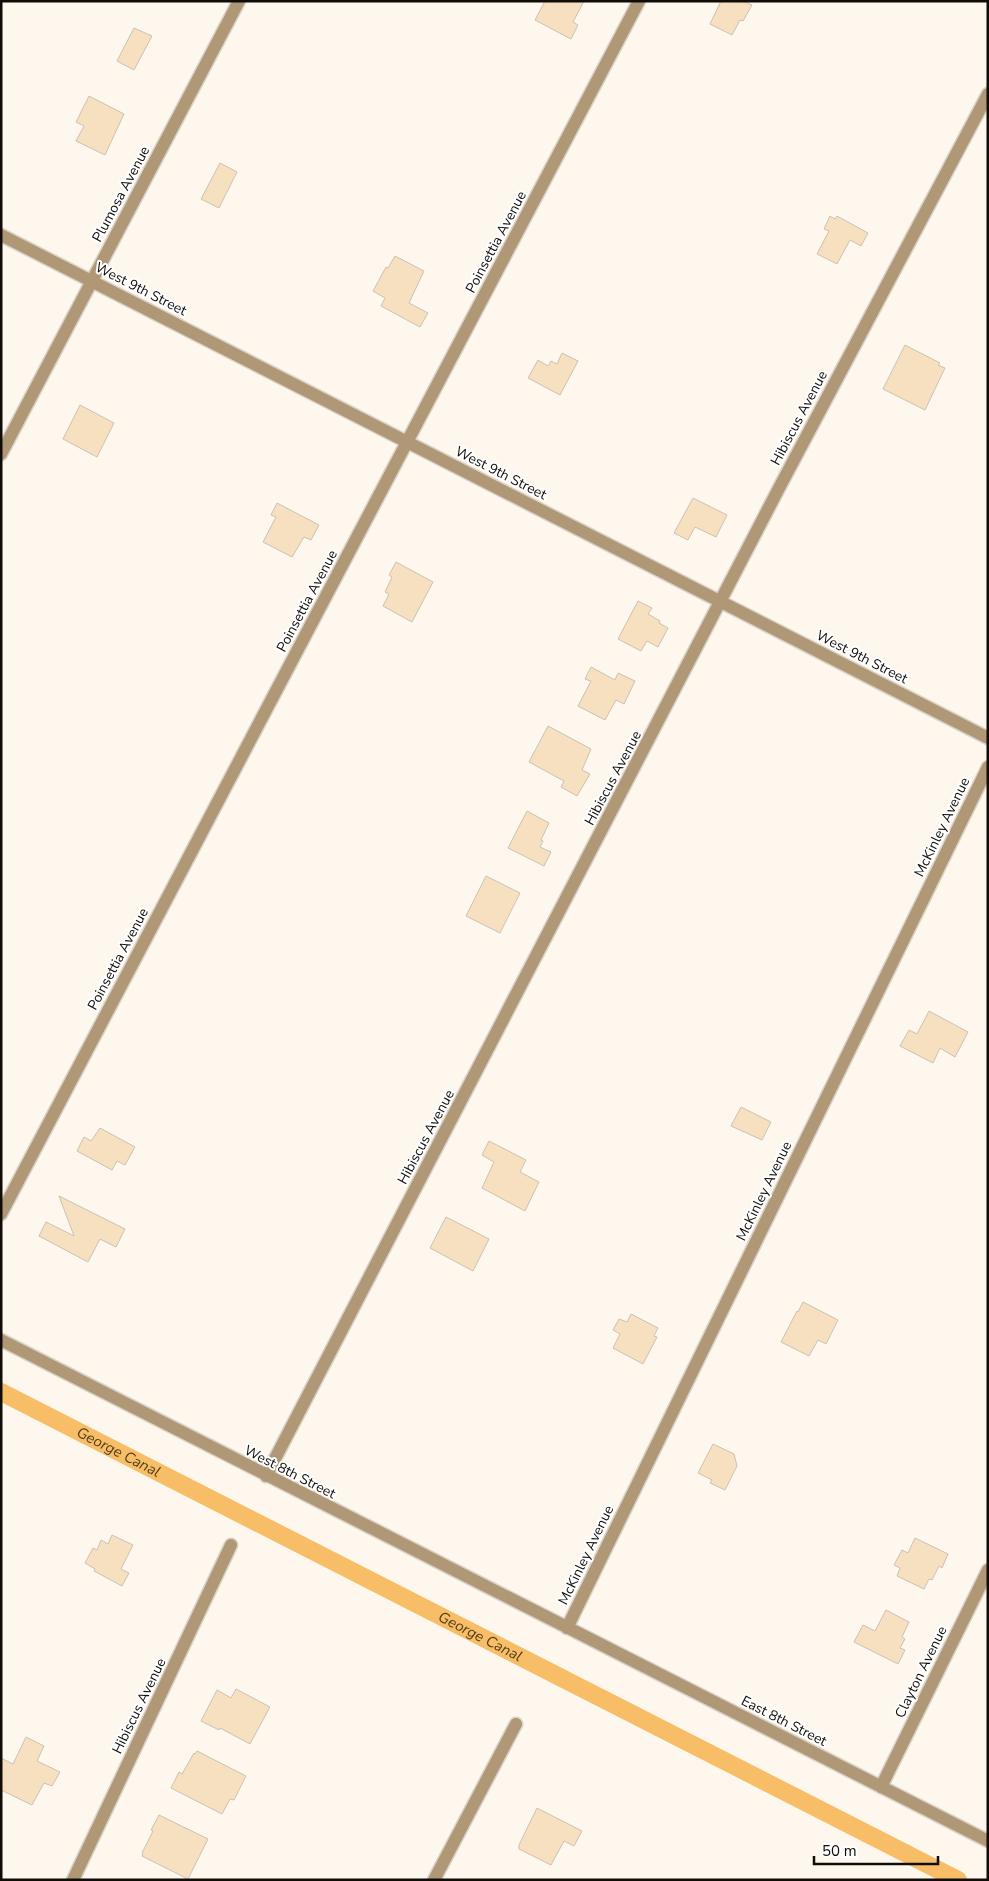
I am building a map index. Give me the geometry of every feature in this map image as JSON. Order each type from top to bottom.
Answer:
[{"type":"street","name":"Plumosa Avenue","points":[[1,454],[239,1]]},
{"type":"street","name":"Poinsettia Avenue","points":[[1,1214],[639,1]]},
{"type":"street","name":"Hibiscus Avenue","points":[[266,1476],[788,473],[988,94]]},
{"type":"street","name":"West 9th Street","points":[[1,235],[988,738]]},
{"type":"street","name":"McKinley Avenue","points":[[566,1628],[988,767]]},
{"type":"street","name":"West 8th Street","points":[[1,1340],[566,1628]]},
{"type":"street","name":"Hibiscus Avenue","points":[[72,1880],[231,1545]]},
{"type":"street","name":"Clayton Avenue","points":[[881,1787],[988,1570]]},
{"type":"street","name":"East 8th Street","points":[[566,1628],[988,1841]]},
{"type":"street","points":[[434,1880],[516,1724]]},
{"type":"building","points":[[545,1],[584,1],[573,22],[578,25],[571,39],[535,20]]},
{"type":"building","points":[[721,1],[742,1],[752,5],[743,21],[740,20],[732,35],[710,24]]},
{"type":"building","points":[[134,28],[152,36],[134,70],[117,61]]},
{"type":"building","points":[[89,96],[124,114],[105,155],[76,141],[84,126],[76,122]]},
{"type":"building","points":[[220,163],[237,172],[219,208],[201,199]]},
{"type":"building","points":[[830,216],[835,219],[837,216],[868,233],[861,246],[850,240],[837,264],[817,254],[829,231],[824,229]]},
{"type":"building","points":[[395,256],[424,271],[409,303],[428,313],[420,327],[381,306],[385,298],[373,291],[386,267],[388,268]]},
{"type":"building","points":[[905,345],[940,363],[938,365],[945,368],[925,410],[883,389]]},
{"type":"building","points":[[562,353],[578,361],[560,395],[528,378],[538,360],[548,366],[551,361],[557,364]]},
{"type":"building","points":[[80,405],[114,423],[97,457],[63,439]]},
{"type":"building","points":[[693,498],[727,515],[716,537],[695,527],[688,540],[674,533]]},
{"type":"building","points":[[277,503],[319,525],[311,540],[304,537],[292,557],[263,542],[276,517],[271,515]]},
{"type":"building","points":[[396,562],[433,582],[412,622],[383,606],[389,594],[385,592],[392,577],[389,575]]},
{"type":"building","points":[[638,601],[652,608],[648,614],[668,628],[658,647],[647,641],[641,651],[618,639]]},
{"type":"building","points":[[591,667],[615,680],[618,673],[635,681],[624,704],[616,700],[605,720],[578,706],[591,681],[585,679]]},
{"type":"building","points":[[548,726],[591,749],[582,770],[590,774],[577,796],[561,787],[564,781],[529,762]]},
{"type":"building","points":[[527,811],[549,823],[541,840],[543,841],[540,847],[551,852],[544,866],[508,848]]},
{"type":"building","points":[[486,876],[520,893],[500,933],[466,916]]},
{"type":"building","points":[[929,1011],[968,1032],[955,1057],[940,1048],[933,1063],[900,1046],[909,1030],[917,1034]]},
{"type":"building","points":[[741,1107],[771,1122],[762,1140],[731,1126]]},
{"type":"building","points":[[100,1128],[135,1147],[125,1165],[117,1161],[112,1170],[77,1151],[84,1137],[91,1141]]},
{"type":"building","points":[[489,1141],[526,1160],[520,1172],[539,1182],[525,1211],[482,1188],[494,1162],[482,1155]]},
{"type":"building","points":[[59,1196],[125,1229],[116,1247],[100,1239],[88,1262],[39,1236],[46,1222],[74,1236]]},
{"type":"building","points":[[446,1217],[489,1239],[473,1271],[430,1248]]},
{"type":"building","points":[[803,1302],[838,1320],[826,1344],[818,1340],[809,1356],[781,1342]]},
{"type":"building","points":[[631,1314],[658,1328],[654,1336],[657,1337],[643,1364],[613,1348],[620,1334],[613,1330],[619,1319],[627,1322]]},
{"type":"building","points":[[713,1444],[734,1454],[737,1466],[725,1490],[710,1483],[712,1480],[698,1473]]},
{"type":"building","points":[[112,1535],[133,1545],[121,1569],[129,1573],[122,1586],[94,1571],[95,1569],[85,1563],[93,1548],[97,1550],[101,1540],[108,1544]]},
{"type":"building","points":[[915,1538],[948,1554],[942,1568],[939,1566],[932,1580],[929,1579],[924,1589],[897,1576],[900,1568],[894,1565],[902,1550],[908,1553]]},
{"type":"building","points":[[886,1610],[909,1622],[902,1637],[905,1639],[900,1648],[905,1650],[898,1664],[854,1642],[863,1625],[875,1631]]},
{"type":"building","points":[[236,1689],[270,1707],[250,1744],[220,1728],[219,1730],[201,1721],[217,1690],[231,1698]]},
{"type":"building","points":[[26,1737],[44,1746],[37,1761],[60,1772],[52,1786],[44,1783],[32,1805],[1,1790],[1,1758],[13,1764]]},
{"type":"building","points":[[197,1751],[246,1776],[234,1800],[230,1799],[222,1814],[171,1788],[179,1772],[182,1774]]},
{"type":"building","points":[[537,1808],[582,1831],[574,1846],[564,1841],[551,1865],[519,1849],[519,1845]]},
{"type":"building","points":[[159,1815],[208,1839],[188,1879],[142,1856],[153,1831],[151,1830]]},
{"type":"waterway","name":"George Canal","points":[[1,1392],[958,1880]]}]
